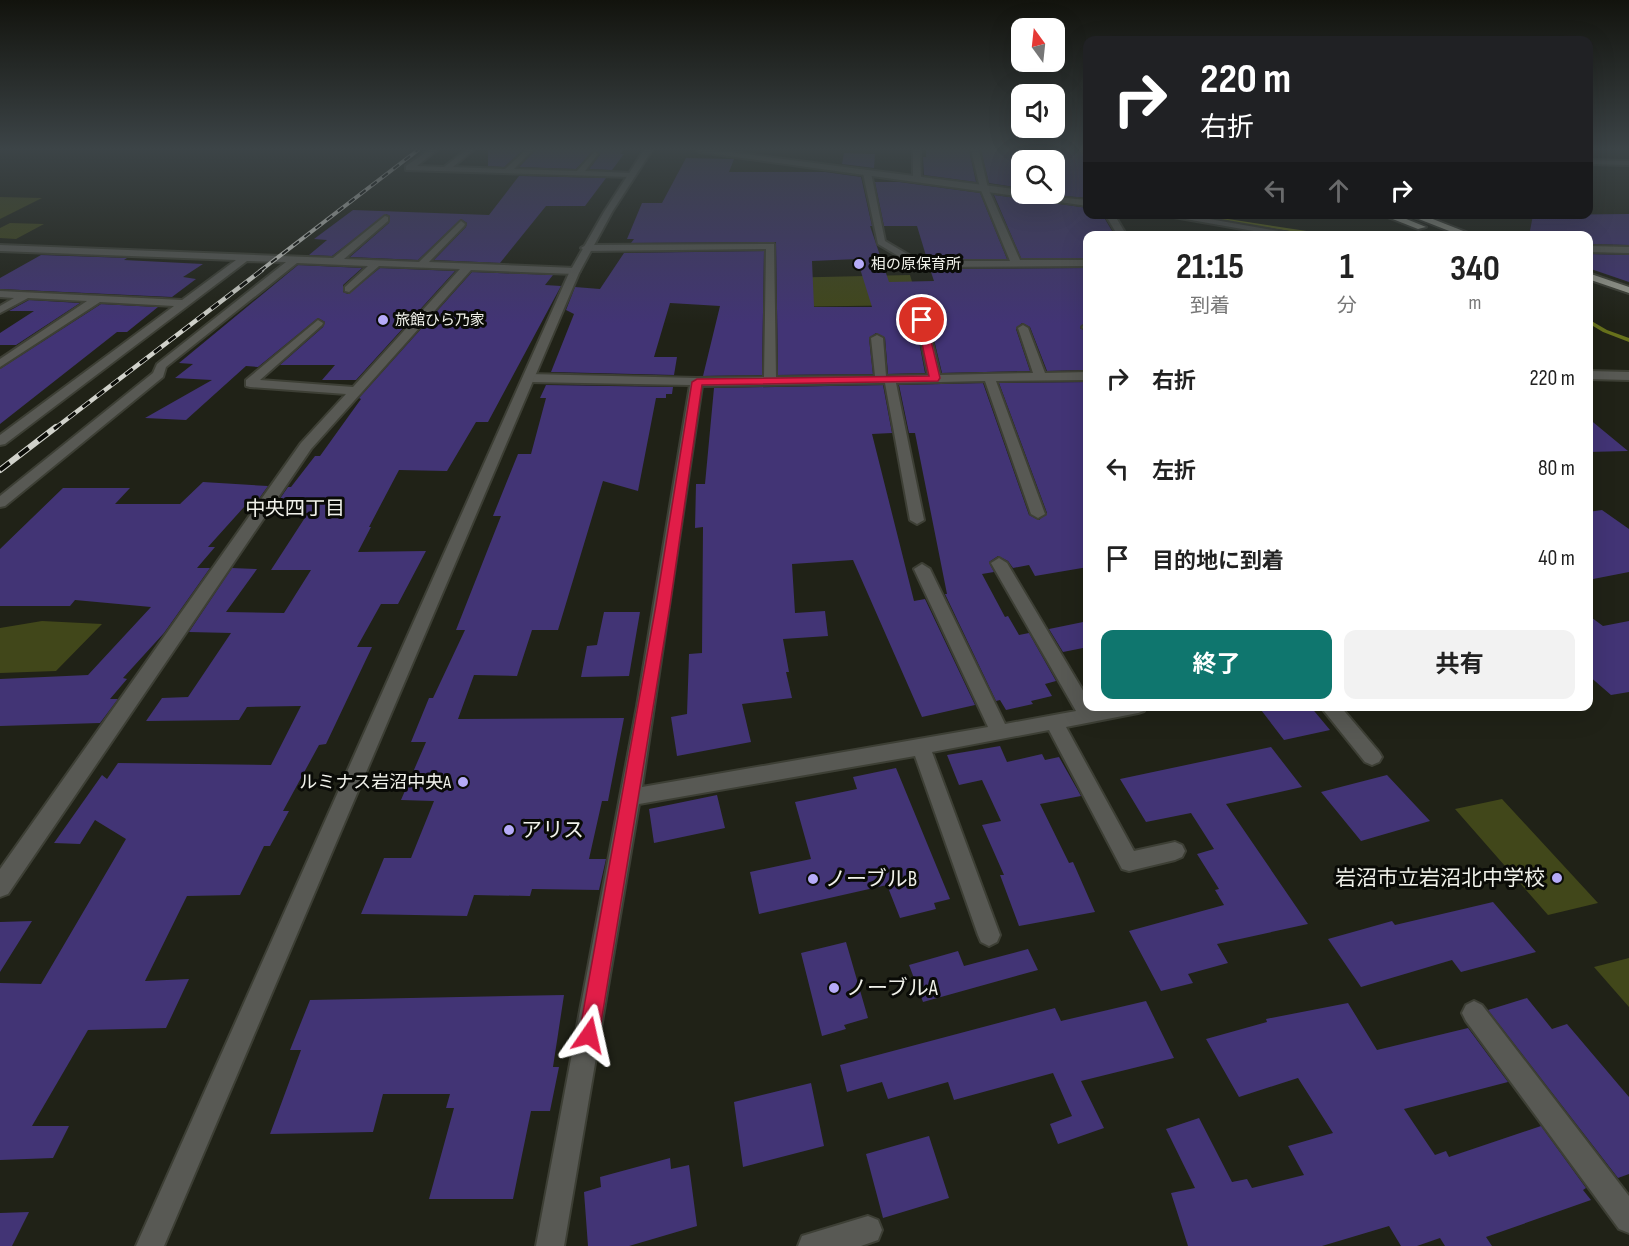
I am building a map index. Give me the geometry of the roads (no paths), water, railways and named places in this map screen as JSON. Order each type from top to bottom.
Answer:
[{"type":"highway","points":[[1398,219],[1430,231]]},
{"type":"highway","points":[[1424,219],[1459,231]]},
{"type":"highway","points":[[1593,278],[1629,290]]},
{"type":"highway","points":[[1593,287],[1629,299]]},
{"type":"street","points":[[150,1246],[575,271],[611,208]]},
{"type":"street","points":[[874,208],[881,242],[917,264],[1083,263]]},
{"type":"street","points":[[993,208],[1016,263]]},
{"type":"street","points":[[336,261],[385,219]]},
{"type":"street","points":[[1193,219],[1271,231]]},
{"type":"street","points":[[421,265],[461,224]]},
{"type":"street","points":[[586,248],[771,246],[770,381]]},
{"type":"street","points":[[0,248],[575,271]]},
{"type":"street","points":[[0,257],[17,248]]},
{"type":"street","points":[[1593,249],[1629,250]]},
{"type":"street","points":[[0,441],[245,258]]},
{"type":"street","points":[[0,503],[159,374],[161,366],[296,259]]},
{"type":"street","points":[[349,289],[377,263]]},
{"type":"street","points":[[0,887],[306,446],[468,267]]},
{"type":"street","points":[[0,294],[184,303]]},
{"type":"street","points":[[0,310],[25,296]]},
{"type":"street","points":[[0,364],[98,299]]},
{"type":"street","points":[[922,320],[935,378]]},
{"type":"street","points":[[318,323],[250,383],[355,391]]},
{"type":"street","points":[[1023,328],[1040,376]]},
{"type":"street","points":[[876,338],[917,520]]},
{"type":"street","points":[[1593,375],[1629,376]]},
{"type":"street","points":[[529,378],[697,382],[1083,376]]},
{"type":"street","points":[[989,377],[1038,514]]},
{"type":"street","points":[[550,1246],[609,925],[670,562],[697,382]]},
{"type":"street","points":[[999,563],[1083,707]]},
{"type":"street","points":[[922,569],[1000,732]]},
{"type":"street","points":[[1085,711],[1088,716]]},
{"type":"street","points":[[630,796],[921,747],[1113,711]]},
{"type":"street","points":[[1333,711],[1372,757]]},
{"type":"street","points":[[1054,722],[1129,862],[1175,852]]},
{"type":"street","points":[[921,747],[989,934]]},
{"type":"street","points":[[1474,1012],[1629,1219]]},
{"type":"street","points":[[812,1246],[868,1230]]},
{"type":"waterway","points":[[1222,219],[1300,231]]},
{"type":"waterway","points":[[1593,323],[1605,331],[1629,340]]},
{"type":"railway","points":[[260,271],[342,208]]},
{"type":"railway","points":[[54,429],[262,270]]},
{"type":"railway","points":[[0,470],[56,427]]},
{"type":"place","name":"相の原保育所","points":[[859,264]]},
{"type":"place","name":"旅館ひら乃家","points":[[383,320]]},
{"type":"place","name":"ルミナス岩沼中央A","points":[[463,782]]},
{"type":"place","name":"アリス","points":[[509,830]]},
{"type":"place","name":"岩沼市立岩沼北中学校","points":[[1557,878]]},
{"type":"place","name":"ノーブルB","points":[[813,879]]},
{"type":"place","name":"ノーブルA","points":[[834,988]]},
{"type":"district","name":"中央四丁目","points":[[295,509]]}]
